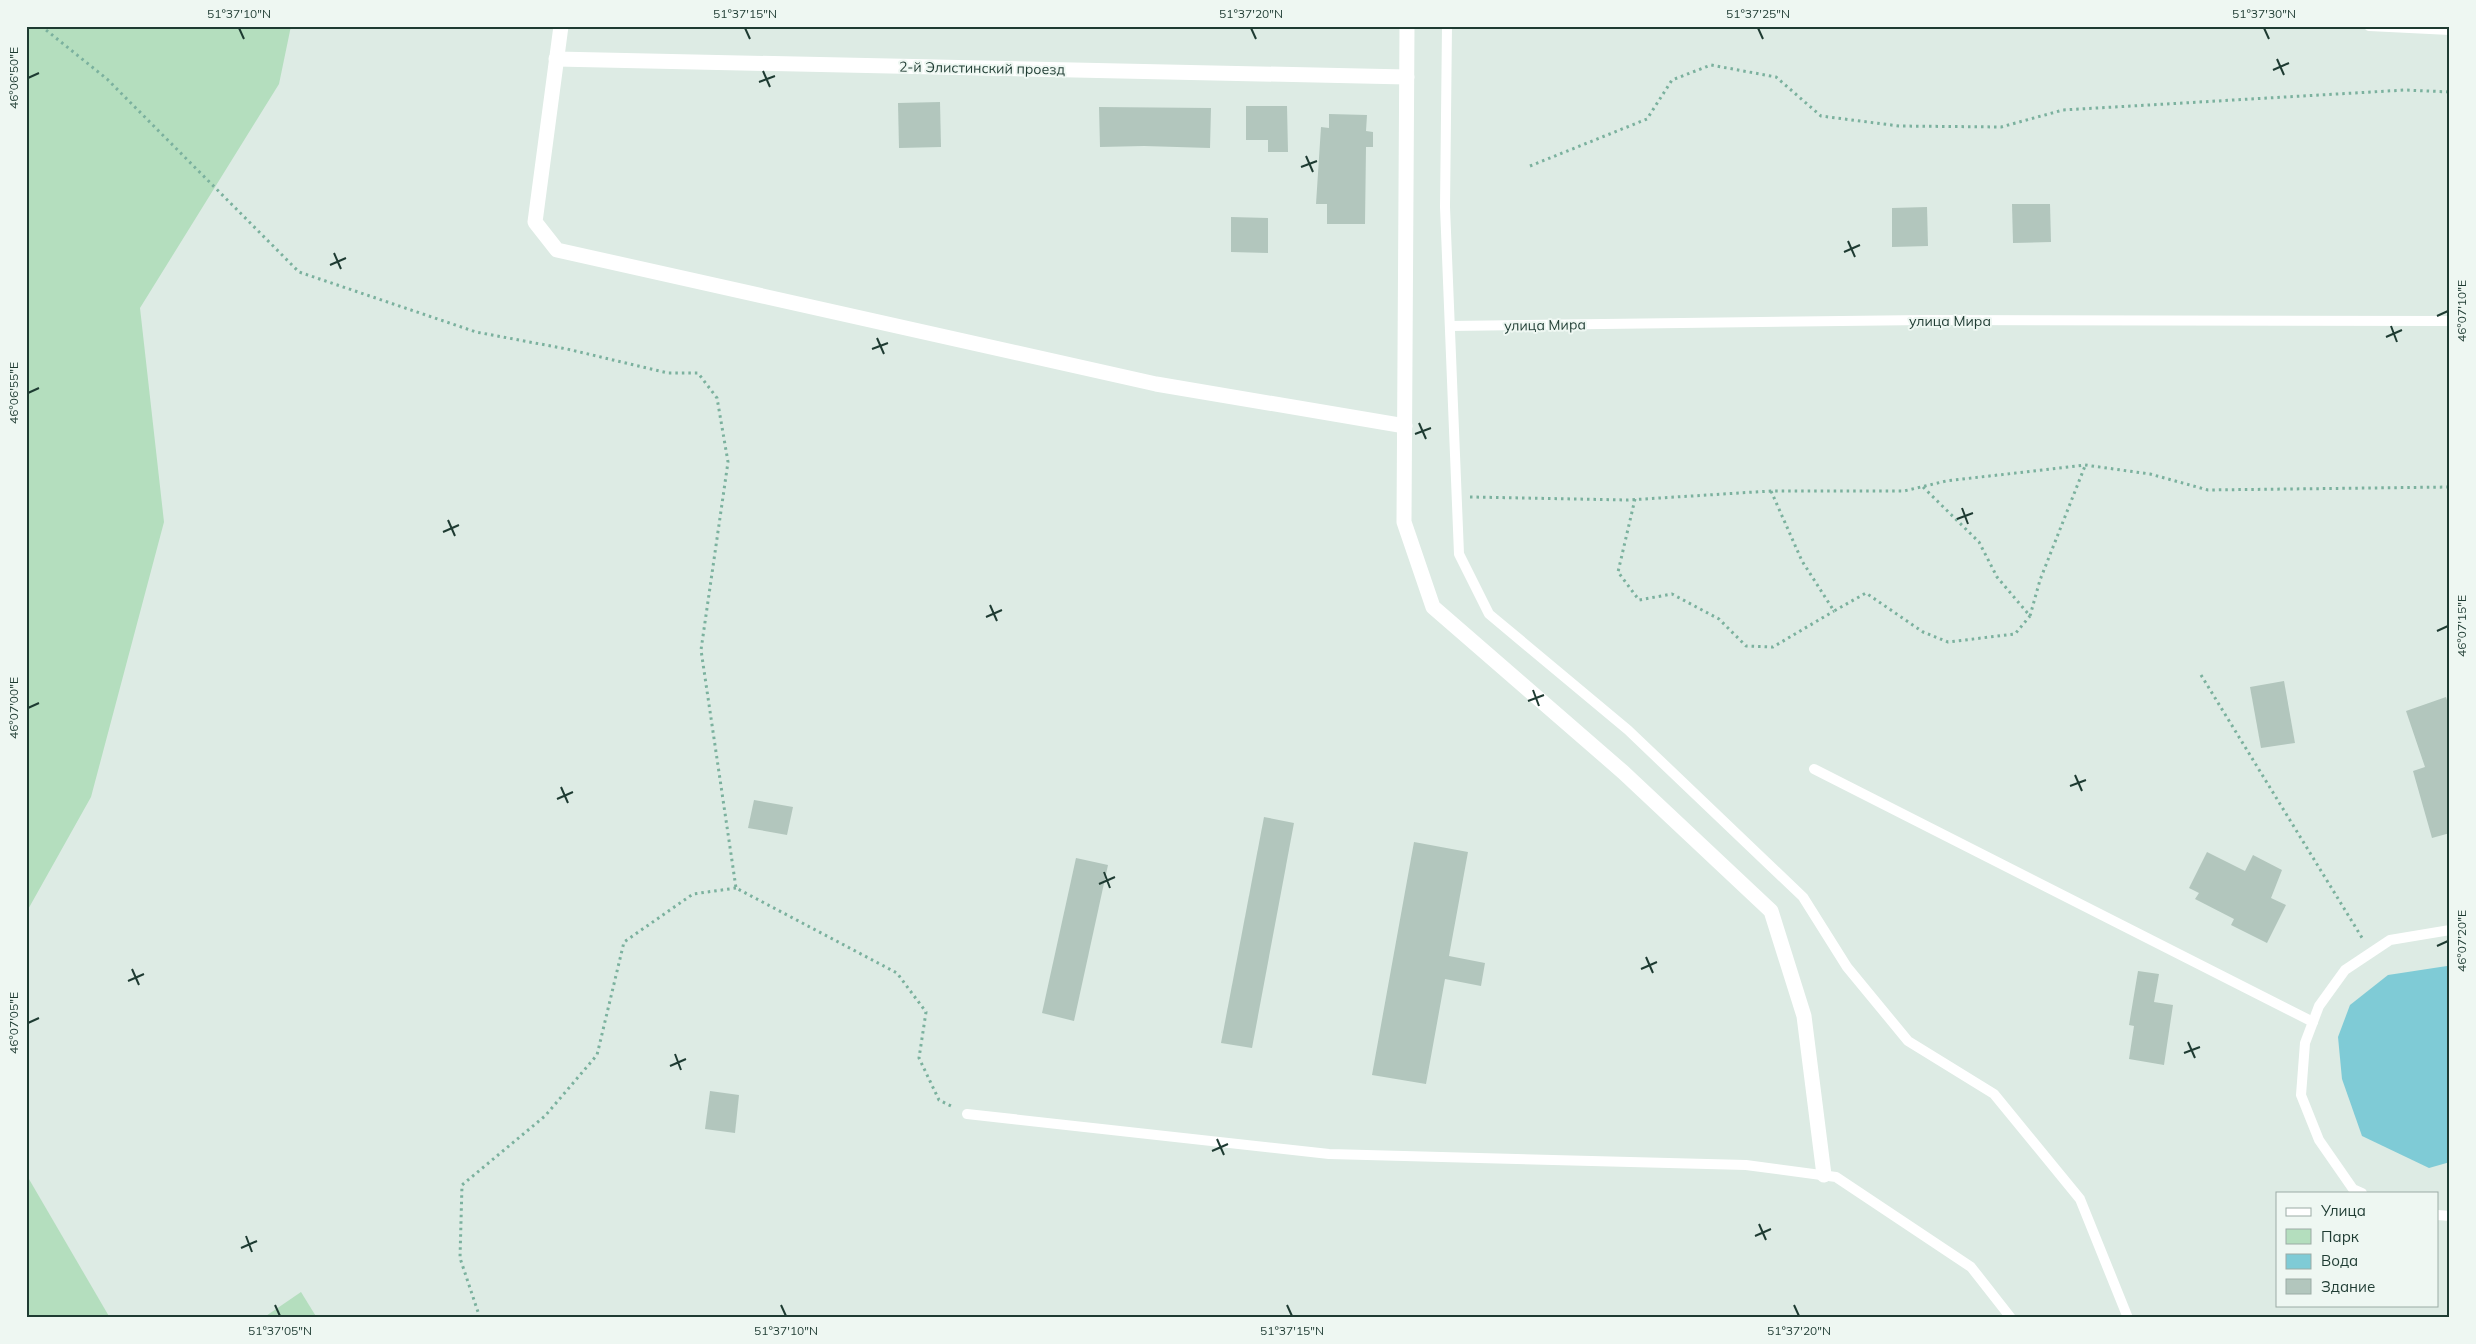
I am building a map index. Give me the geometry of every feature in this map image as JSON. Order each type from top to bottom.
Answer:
[{"type":"street","points":[[561,26],[535,222],[557,250],[1156,384],[1405,426]]},
{"type":"street","points":[[1407,26],[1404,522],[1433,606],[1622,772],[1771,911],[1804,1016],[1824,1175]]},
{"type":"street","name":"2-й Элистинский проезд","points":[[556,59],[1408,77]]},
{"type":"lane","points":[[1447,26],[1446,207],[1459,554],[1488,614],[1628,730],[1804,897],[1847,967],[1908,1041],[1994,1094],[2080,1199],[2128,1318]]},
{"type":"lane","points":[[2370,26],[2450,30]]},
{"type":"lane","name":"улица Мира","points":[[1450,326],[1925,320],[2450,321]]},
{"type":"lane","points":[[1814,769],[2313,1022]]},
{"type":"lane","points":[[2360,1192],[2353,1188],[2319,1140],[2301,1095],[2305,1043],[2319,1006],[2345,970],[2390,940],[2450,930]]},
{"type":"lane","points":[[968,1114],[1329,1154],[1746,1165],[1836,1177],[1971,1267],[2011,1318]]},
{"type":"path","points":[[41,26],[107,79],[299,272],[476,332],[567,349],[668,373],[698,373],[717,398],[728,462],[701,650],[736,888]]},
{"type":"path","points":[[1530,166],[1647,119],[1672,80],[1711,65],[1776,76],[1821,116],[1899,126],[2001,127],[2062,110],[2405,90],[2450,92]]},
{"type":"path","points":[[1457,496],[1635,500],[1771,491],[1904,491],[1946,481],[2085,466],[2150,474],[2208,490],[2450,487]]},
{"type":"path","points":[[1635,500],[1618,572],[1639,600],[1672,594],[1719,619],[1746,646],[1773,647],[1866,593],[1923,632],[1948,642],[2014,634],[2030,616],[2040,580],[2085,466]]},
{"type":"path","points":[[1923,486],[1979,542],[1997,577],[2030,616]]},
{"type":"path","points":[[1771,491],[1802,561],[1834,611]]},
{"type":"path","points":[[2201,675],[2371,952]]},
{"type":"path","points":[[480,1318],[460,1258],[462,1185],[545,1116],[597,1055],[624,942],[693,894],[736,888],[897,973],[926,1012],[919,1058],[938,1100],[968,1114]]},
{"type":"green space","points":[[26,26],[291,26],[279,84],[140,308],[164,522],[91,797],[26,913]]},
{"type":"green space","points":[[26,1174],[110,1318],[26,1318]]},
{"type":"green space","points":[[301,1292],[317,1318],[263,1318]]},
{"type":"water","points":[[2447,966],[2450,968],[2450,1162],[2429,1168],[2362,1136],[2342,1079],[2338,1037],[2350,1005],[2388,975]]},
{"type":"building","points":[[940,102],[941,147],[899,148],[898,103]]},
{"type":"building","points":[[1246,106],[1287,106],[1288,152],[1268,152],[1268,140],[1246,140]]},
{"type":"building","points":[[1099,107],[1211,108],[1210,148],[1100,147]]},
{"type":"building","points":[[1329,114],[1367,115],[1366,131],[1373,132],[1373,147],[1366,147],[1365,224],[1327,224],[1327,204],[1316,204],[1321,127],[1329,128]]},
{"type":"building","points":[[2012,204],[2050,204],[2051,242],[2013,243]]},
{"type":"building","points":[[1927,207],[1928,246],[1892,247],[1892,208]]},
{"type":"building","points":[[1231,217],[1268,218],[1268,253],[1231,252]]},
{"type":"building","points":[[2284,681],[2295,743],[2261,748],[2250,687]]},
{"type":"building","points":[[2446,697],[2450,710],[2450,833],[2432,838],[2413,771],[2425,767],[2406,711]]},
{"type":"building","points":[[754,800],[793,807],[787,835],[748,828]]},
{"type":"building","points":[[1264,817],[1294,823],[1252,1048],[1221,1043]]},
{"type":"building","points":[[1414,842],[1468,852],[1449,956],[1485,963],[1481,986],[1445,979],[1426,1084],[1372,1075]]},
{"type":"building","points":[[2207,852],[2245,871],[2253,855],[2282,870],[2271,898],[2286,905],[2267,943],[2231,925],[2234,919],[2195,899],[2199,893],[2189,888]]},
{"type":"building","points":[[1076,858],[1108,865],[1074,1021],[1042,1013]]},
{"type":"building","points":[[2138,971],[2159,974],[2154,1002],[2173,1005],[2164,1065],[2129,1059],[2134,1026],[2129,1025]]},
{"type":"building","points":[[710,1091],[739,1095],[735,1133],[705,1129]]}]
